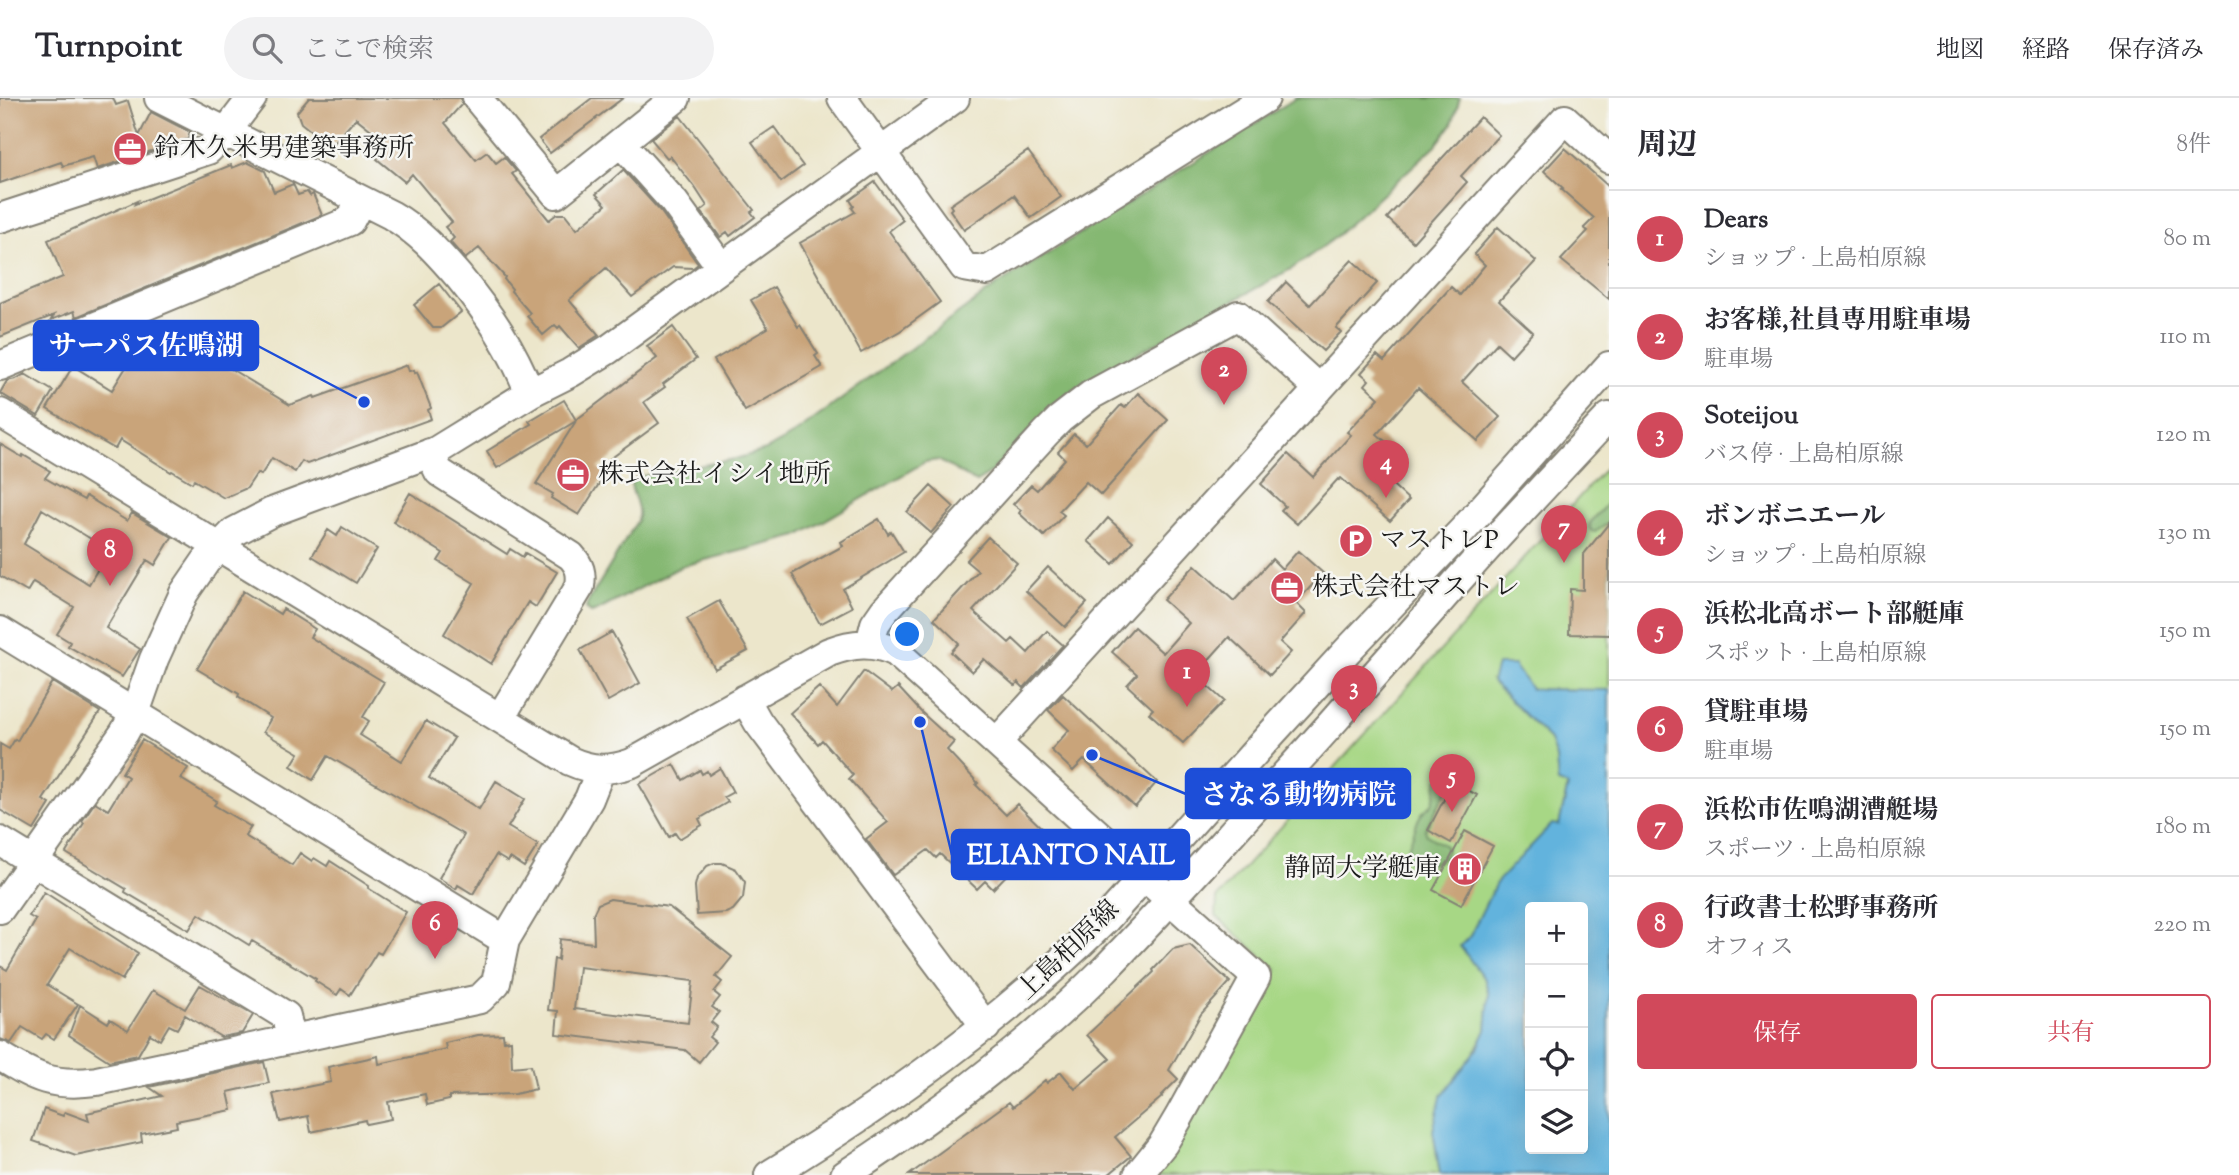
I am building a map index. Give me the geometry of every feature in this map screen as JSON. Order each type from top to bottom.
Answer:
[{"type":"street","points":[[159,98],[404,222],[437,251],[493,321],[517,362],[530,393]]},
{"type":"street","points":[[0,218],[208,150],[226,132],[252,98]]},
{"type":"street","points":[[477,98],[556,194],[676,98]]},
{"type":"street","points":[[842,98],[964,267],[986,271],[1265,98]]},
{"type":"street","points":[[0,909],[112,752],[135,713],[154,659],[194,576],[234,532],[272,512],[430,453],[530,393],[570,373],[609,349],[955,98]]},
{"type":"street","points":[[997,741],[1565,119],[1609,159]]},
{"type":"street","points":[[621,143],[674,202],[721,267]]},
{"type":"street","points":[[0,366],[350,222],[361,200]]},
{"type":"street","points":[[870,644],[875,625],[884,611],[1046,433],[1091,396],[1238,315],[1319,389]]},
{"type":"street","name":"上島柏原線","points":[[769,1175],[873,1108],[986,1027],[1077,947],[1348,650],[1464,529],[1609,366]]},
{"type":"street","points":[[0,413],[582,766],[601,769],[620,767],[632,762],[829,652],[856,643],[884,646],[907,660],[1256,977],[1163,1144],[1138,1175]]},
{"type":"street","name":"上島柏原線","points":[[845,1175],[936,1112],[1006,1058],[1103,970],[1171,900],[1363,690],[1469,568],[1609,417]]},
{"type":"street","points":[[430,453],[439,472],[571,556],[579,564],[582,575],[580,586],[500,718]]},
{"type":"street","points":[[0,631],[505,940]]},
{"type":"street","points":[[745,699],[758,722],[986,1027]]},
{"type":"street","points":[[0,1055],[27,1073],[50,1081],[73,1084],[480,999],[496,983],[505,940],[589,799],[601,769]]},
{"type":"street","points":[[0,841],[286,1016],[292,1039]]},
{"type":"green space","points":[[1296,98],[1460,98],[1452,124],[1436,145],[1332,240],[1293,268],[1083,383],[1050,409],[988,475],[976,482],[938,460],[925,462],[798,536],[682,566],[597,611],[591,613],[586,608],[637,521],[638,510],[631,482],[638,477],[735,459],[766,450],[794,434],[996,286]]},
{"type":"green space","points":[[1609,464],[1609,690],[1530,689],[1492,681],[1550,740],[1556,758],[1558,783],[1568,785],[1559,826],[1496,883],[1470,937],[1461,946],[1485,980],[1489,995],[1486,1031],[1433,1130],[1440,1175],[1151,1175],[1178,1141],[1277,970],[1216,916],[1217,898]]},
{"type":"green space","points":[[1609,501],[1609,523],[1595,532],[1591,531],[1590,523]]},
{"type":"green space","points":[[1443,778],[1448,780],[1447,790],[1425,830],[1427,835],[1447,850],[1444,858],[1419,869],[1408,859],[1408,847],[1419,818],[1433,803],[1437,782]]},
{"type":"water","points":[[1497,665],[1514,665],[1531,689],[1609,690],[1609,1175],[1440,1175],[1433,1130],[1441,1097],[1478,1048],[1486,1030],[1489,995],[1485,980],[1460,946],[1470,936],[1496,883],[1552,824],[1559,825],[1568,786],[1558,783],[1556,758],[1550,740],[1492,682]]},
{"type":"building","points":[[0,98],[113,98],[116,105],[128,101],[139,136],[151,112],[190,132],[188,139],[97,169],[93,157],[63,166],[61,162],[0,183]]},
{"type":"building","points":[[309,98],[461,98],[462,104],[445,123],[476,160],[487,152],[496,163],[504,157],[516,171],[512,174],[549,220],[557,214],[565,214],[577,229],[606,205],[596,194],[623,170],[661,212],[698,264],[693,268],[673,267],[632,297],[606,268],[569,300],[599,335],[579,348],[560,326],[558,328],[555,325],[543,335],[527,316],[530,313],[511,291],[505,277],[479,248],[465,259],[450,242],[454,238],[445,227],[452,222],[412,174],[405,182],[377,159],[389,144],[356,118],[331,147],[301,123],[297,112]]},
{"type":"building","points":[[592,98],[623,98],[550,153],[539,139]]},
{"type":"building","points":[[680,116],[754,210],[751,212],[755,217],[730,236],[727,232],[720,237],[701,211],[707,206],[696,189],[670,156],[667,158],[651,139]]},
{"type":"building","points":[[1480,117],[1499,135],[1461,176],[1467,182],[1413,242],[1387,218]]},
{"type":"building","points":[[774,127],[803,166],[781,182],[752,142]]},
{"type":"building","points":[[1565,148],[1609,187],[1609,299],[1561,260],[1588,231],[1584,228],[1594,218],[1544,171]]},
{"type":"building","points":[[1028,151],[1061,197],[1031,218],[1014,195],[964,230],[950,210],[950,205]]},
{"type":"building","points":[[247,162],[265,171],[274,192],[293,184],[298,195],[307,192],[310,196],[313,194],[322,215],[76,317],[74,311],[51,320],[54,315],[0,337],[0,303],[63,277],[48,240],[137,201],[135,204],[231,165],[232,168]]},
{"type":"building","points":[[875,182],[903,220],[889,231],[940,302],[900,331],[861,353],[800,243],[855,212],[850,200]]},
{"type":"building","points":[[1498,227],[1536,261],[1499,301],[1533,332],[1511,356],[1497,343],[1462,382],[1500,417],[1478,441],[1418,388],[1377,434],[1402,456],[1383,476],[1409,500],[1390,521],[1341,478],[1297,524],[1281,510],[1285,506],[1261,484],[1288,454],[1313,477],[1351,435],[1347,432],[1379,398],[1365,385],[1369,380],[1361,373],[1377,355],[1384,361],[1451,287],[1460,295],[1485,265],[1474,254]]},
{"type":"building","points":[[1352,260],[1377,283],[1336,328],[1341,332],[1323,351],[1268,302],[1286,282],[1310,305]]},
{"type":"building","points":[[439,284],[461,312],[441,328],[433,328],[414,305]]},
{"type":"building","points":[[774,287],[818,354],[815,356],[822,367],[745,411],[714,360],[768,328],[751,300]]},
{"type":"building","points":[[673,327],[696,359],[644,402],[659,423],[598,468],[606,473],[579,515],[551,498],[553,494],[536,484],[576,421],[497,468],[487,451],[564,400],[576,420],[657,358],[647,346]]},
{"type":"building","points":[[159,328],[169,335],[170,332],[290,405],[407,365],[409,371],[417,372],[431,408],[428,410],[431,419],[307,464],[302,461],[295,472],[272,458],[261,475],[257,473],[247,488],[224,498],[194,480],[192,483],[171,472],[120,440],[115,449],[47,409],[73,366],[112,390],[141,343],[143,345],[148,338],[151,340]]},
{"type":"building","points":[[25,374],[53,391],[38,416],[0,393],[7,381]]},
{"type":"building","points":[[1138,393],[1168,420],[1101,495],[1086,482],[1059,511],[1064,515],[1044,536],[1013,504],[1031,485],[1037,490],[1065,459],[1058,452],[1074,434],[1086,444],[1121,405],[1125,408]]},
{"type":"building","points":[[0,444],[50,471],[45,478],[84,500],[86,496],[127,521],[132,513],[172,537],[155,565],[147,560],[106,628],[140,649],[122,677],[68,646],[70,642],[57,634],[74,607],[33,582],[27,592],[0,576]],"holes":[[[42,509],[109,550],[89,584],[24,544]]]},
{"type":"building","points":[[931,486],[954,507],[931,533],[907,512]]},
{"type":"building","points":[[410,493],[507,554],[510,549],[523,557],[525,553],[557,572],[536,607],[528,602],[491,664],[444,634],[474,583],[438,561],[443,553],[393,522]]},
{"type":"building","points":[[1108,518],[1133,541],[1113,564],[1088,541]]},
{"type":"building","points":[[879,519],[888,534],[891,531],[904,552],[843,589],[852,607],[820,624],[792,574],[843,546],[841,542]]},
{"type":"building","points":[[1609,523],[1609,635],[1569,634],[1570,589],[1583,590],[1583,555]]},
{"type":"building","points":[[342,527],[377,549],[356,583],[312,556],[328,530],[337,536]]},
{"type":"building","points":[[988,537],[1017,563],[973,611],[1009,643],[1013,639],[1028,653],[1047,631],[1063,645],[1024,688],[1018,682],[1015,686],[984,659],[972,672],[951,652],[959,643],[934,619],[978,571],[966,561]]},
{"type":"building","points":[[1298,551],[1323,573],[1296,603],[1306,613],[1280,642],[1291,652],[1270,675],[1229,637],[1195,675],[1224,701],[1183,743],[1149,713],[1153,709],[1127,685],[1137,674],[1112,652],[1134,627],[1163,653],[1189,623],[1163,600],[1195,565],[1234,601],[1272,559],[1282,569]]},
{"type":"building","points":[[1048,567],[1087,603],[1065,627],[1026,591]]},
{"type":"building","points":[[243,591],[280,614],[283,609],[315,629],[310,637],[384,682],[363,717],[369,721],[360,735],[402,761],[426,721],[454,738],[429,778],[479,809],[496,781],[525,799],[508,827],[538,845],[524,867],[510,858],[508,862],[496,855],[473,894],[458,885],[456,889],[439,878],[464,835],[328,756],[313,780],[291,766],[299,753],[263,732],[271,718],[238,697],[239,694],[197,669]]},
{"type":"building","points":[[719,601],[748,651],[715,669],[687,619]]},
{"type":"building","points":[[612,632],[640,683],[608,701],[580,650]]},
{"type":"building","points":[[864,671],[892,692],[898,687],[954,742],[947,750],[1006,815],[1017,804],[1047,833],[993,889],[985,881],[977,889],[940,854],[936,858],[928,850],[893,875],[866,839],[888,822],[849,779],[853,775],[822,740],[818,744],[790,713],[819,687],[837,707]]},
{"type":"building","points":[[52,682],[100,712],[43,800],[50,804],[34,830],[0,810],[0,744],[9,749],[15,739],[17,741]]},
{"type":"building","points":[[1063,695],[1157,782],[1135,807],[1084,760],[1073,771],[1051,750],[1069,730],[1048,710]]},
{"type":"building","points":[[142,740],[188,768],[181,779],[217,801],[214,805],[251,827],[245,836],[292,865],[300,853],[327,866],[330,861],[406,912],[381,954],[377,952],[350,995],[341,989],[337,995],[315,981],[316,979],[252,941],[249,945],[199,914],[189,930],[66,853],[95,802],[108,810],[128,777],[122,773]]},
{"type":"building","points":[[674,764],[683,780],[700,770],[702,774],[707,771],[709,775],[720,768],[733,792],[724,797],[728,802],[699,819],[702,825],[679,839],[675,833],[669,837],[639,784]]},
{"type":"building","points":[[1453,782],[1477,795],[1451,843],[1428,830]]},
{"type":"building","name":"静岡大学艇庫","points":[[1465,831],[1493,846],[1461,905],[1433,890]]},
{"type":"building","points":[[722,863],[736,869],[745,882],[743,898],[733,910],[726,913],[697,915],[697,878],[707,866]]},
{"type":"building","points":[[44,892],[138,953],[122,980],[70,948],[47,985],[78,1004],[54,1039],[46,1034],[42,1039],[22,1027],[11,1043],[0,1039],[0,966],[7,970],[36,920],[29,916]]},
{"type":"building","points":[[610,899],[669,907],[732,957],[716,977],[722,982],[714,992],[720,997],[712,1007],[719,1012],[711,1022],[717,1027],[709,1037],[715,1042],[699,1062],[685,1050],[556,1034],[558,1011],[548,1010],[554,959],[558,960],[560,939],[594,943],[593,914],[598,904]],"holes":[[[579,967],[693,981],[688,1023],[574,1009]]]},
{"type":"building","points":[[1190,945],[1230,982],[1201,1014],[1169,1070],[1178,1079],[1162,1097],[1115,1137],[1131,1156],[1108,1175],[909,1175],[1009,1102],[1013,1107],[1045,1080],[1047,1083],[1061,1072],[1075,1089],[1110,1059],[1087,1035],[1154,972],[1173,949]]},
{"type":"building","points":[[200,985],[253,1015],[242,1033],[221,1037],[185,1015],[177,1029],[169,1025],[160,1040],[150,1034],[138,1055],[109,1061],[69,1035],[80,1005],[108,1023],[110,1019],[128,1030],[153,990],[185,1009]]},
{"type":"building","points":[[503,1034],[504,1041],[511,1040],[512,1067],[531,1065],[536,1089],[515,1094],[449,1096],[449,1100],[427,1105],[425,1094],[388,1102],[391,1119],[366,1124],[365,1120],[311,1132],[308,1116],[280,1122],[273,1094],[331,1082],[328,1067],[378,1056],[379,1064],[446,1049],[445,1043],[478,1035]]},
{"type":"building","points":[[264,1062],[269,1083],[228,1092],[232,1110],[176,1121],[177,1127],[141,1134],[142,1142],[76,1156],[33,1141],[44,1109],[63,1116],[65,1112],[89,1121],[87,1113],[162,1096],[149,1087]]},
{"type":"place","name":"鈴木久米男建築事務所","points":[[130,149]]},
{"type":"place","name":"サーパス佐鳴湖","points":[[364,402]]},
{"type":"place","name":"お客様,社員専用駐車場","points":[[1224,405]]},
{"type":"place","name":"株式会社イシイ地所","points":[[573,475]]},
{"type":"place","name":"ボンボニエール","points":[[1386,498]]},
{"type":"place","name":"マストレP","points":[[1356,541]]},
{"type":"place","name":"浜松市佐鳴湖漕艇場","points":[[1564,563]]},
{"type":"place","name":"行政書士松野事務所","points":[[110,586]]},
{"type":"place","name":"株式会社マストレ","points":[[1287,588]]},
{"type":"place","name":"Dears","points":[[1187,707]]},
{"type":"place","name":"ELIANTO NAIL","points":[[920,722]]},
{"type":"place","name":"Soteijou","points":[[1354,723]]},
{"type":"place","name":"さなる動物病院","points":[[1092,755]]},
{"type":"place","name":"浜松北高ボート部艇庫","points":[[1452,812]]},
{"type":"place","name":"静岡大学艇庫","points":[[1465,869]]},
{"type":"place","name":"貸駐車場","points":[[435,959]]}]
